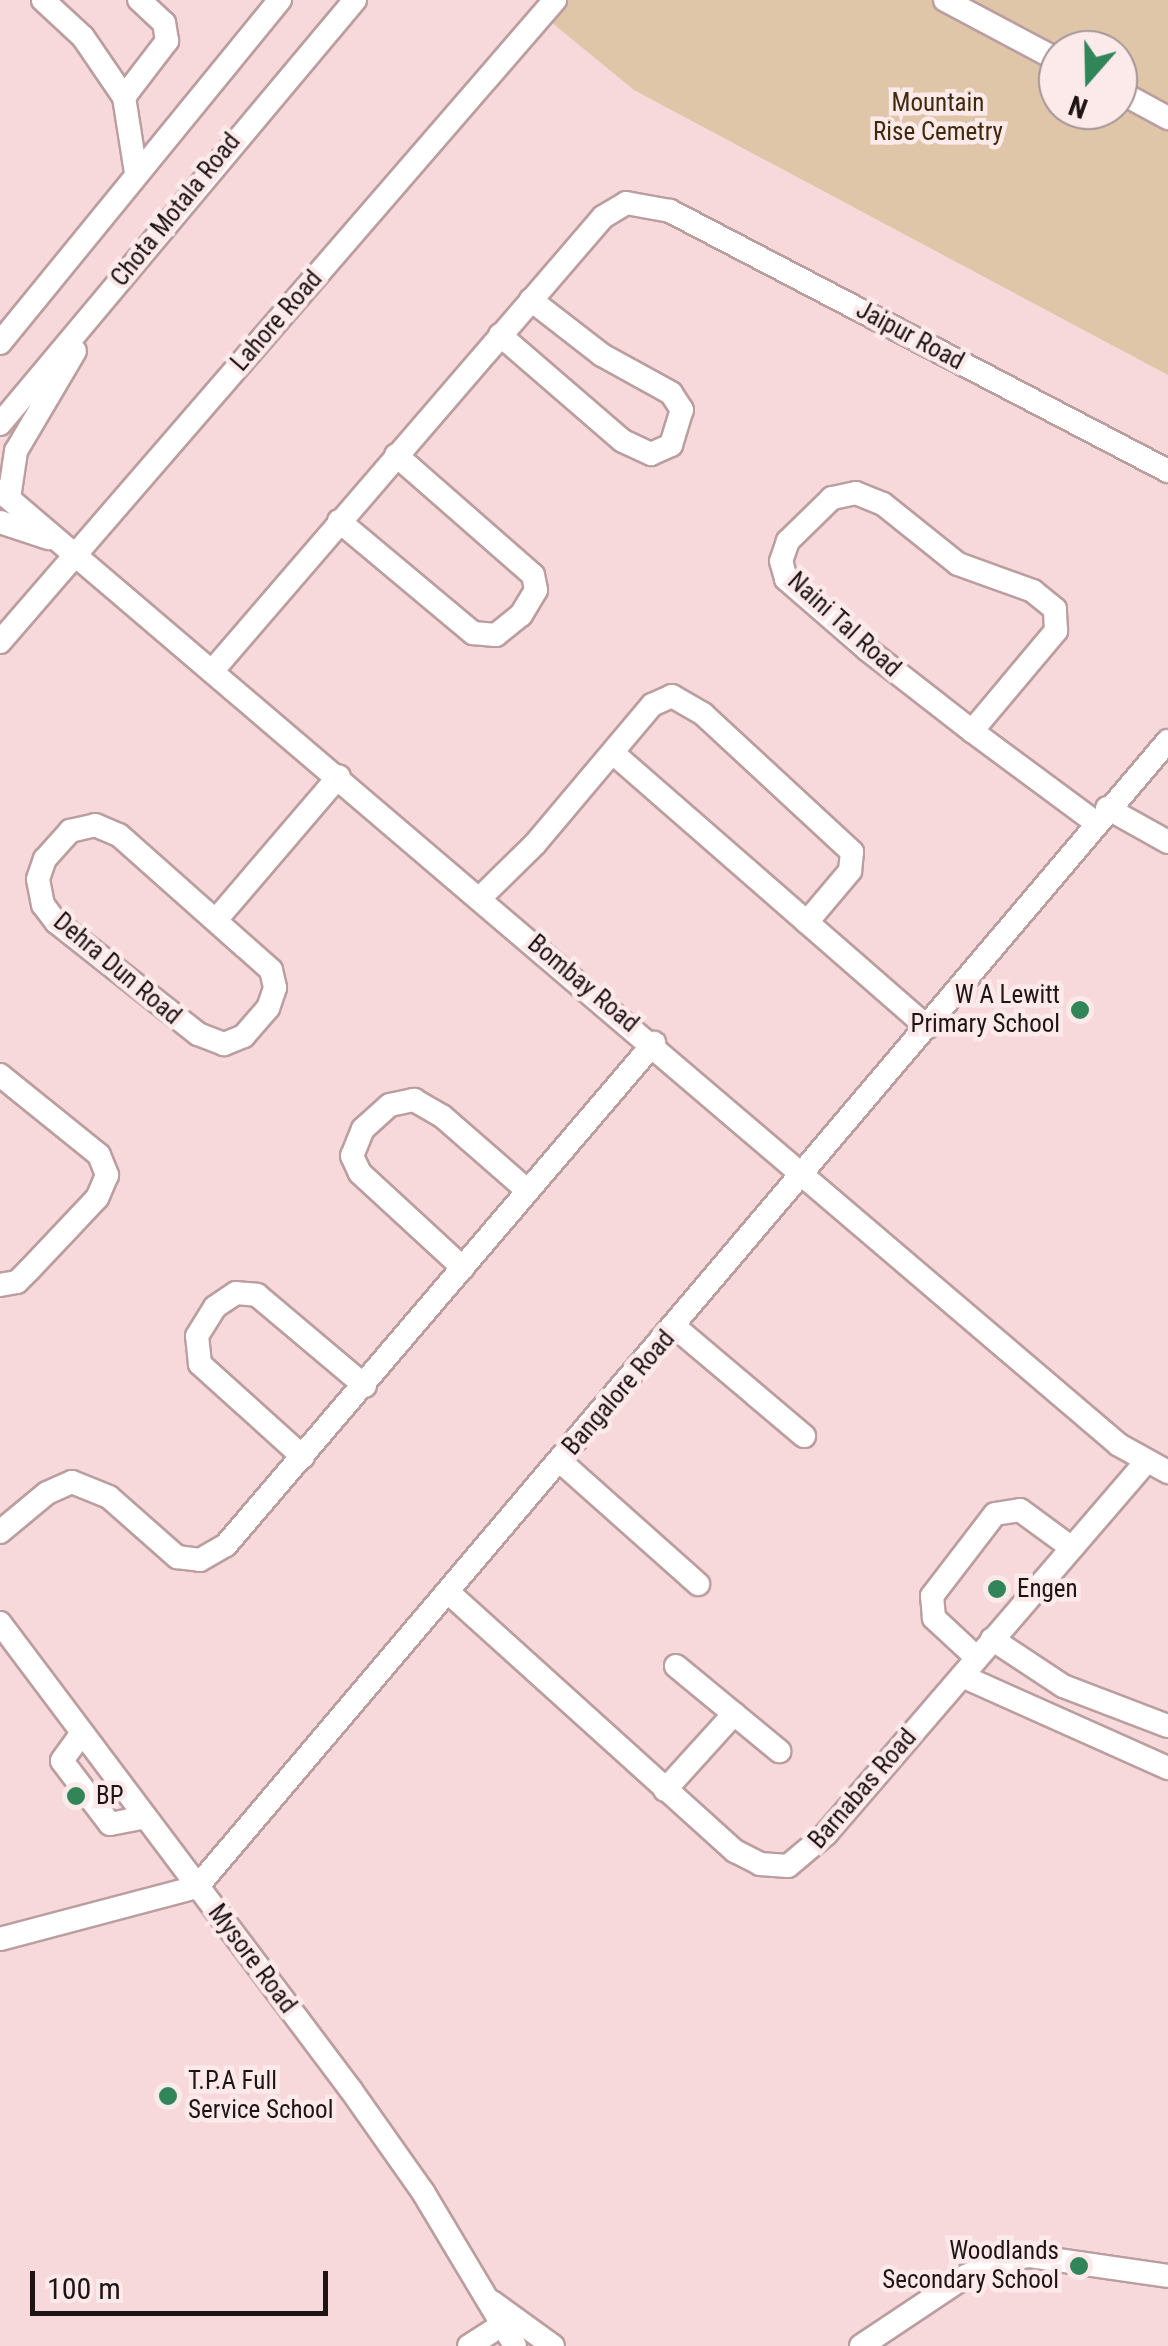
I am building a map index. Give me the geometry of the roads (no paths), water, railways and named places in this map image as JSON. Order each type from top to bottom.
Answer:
[{"type":"street","points":[[43,0],[83,37],[124,98],[136,173]]},
{"type":"street","points":[[124,98],[167,41],[164,23],[140,0]]},
{"type":"street","points":[[0,343],[280,0]]},
{"type":"street","name":"Chota Motala Road","points":[[0,424],[355,0]]},
{"type":"street","name":"Lahore Road","points":[[0,642],[555,0]]},
{"type":"street","points":[[944,0],[1038,49]]},
{"type":"street","points":[[1138,102],[1168,118]]},
{"type":"street","name":"Jaipur Road","points":[[531,300],[603,217],[626,203],[651,204],[1168,471]]},
{"type":"street","points":[[214,669],[339,520],[500,335],[531,300],[602,356],[671,393],[682,410],[671,445],[651,454],[622,441],[500,335]]},
{"type":"street","points":[[4,494],[16,451],[89,315]]},
{"type":"street","points":[[339,520],[473,633],[496,635],[521,616],[536,590],[532,575],[396,455]]},
{"type":"street","name":"Naini Tal Road","points":[[972,731],[1056,631],[1051,602],[958,564],[883,504],[856,493],[832,498],[788,541],[781,562],[786,579],[972,731],[1101,815],[1168,842]]},
{"type":"street","name":"Bombay Road","points":[[4,494],[1144,1463],[1168,1472]]},
{"type":"street","points":[[0,522],[56,541]]},
{"type":"street","points":[[480,898],[663,697],[682,699],[703,714],[852,852],[850,871],[807,922]]},
{"type":"street","name":"Bangalore Road","points":[[197,1887],[806,1175],[1101,815],[1166,745]]},
{"type":"street","points":[[613,753],[927,1027]]},
{"type":"street","points":[[216,920],[338,776]]},
{"type":"street","name":"Dehra Dun Road","points":[[95,825],[119,835],[216,920],[275,980],[268,1008],[233,1043],[198,1034],[56,922],[43,905],[38,879],[45,859],[70,831],[95,825]]},
{"type":"street","points":[[0,1532],[47,1493],[72,1482],[109,1497],[177,1557],[200,1560],[226,1546],[654,1043]]},
{"type":"street","points":[[0,1075],[107,1164],[104,1187],[81,1216],[17,1282],[0,1284]]},
{"type":"street","points":[[463,1268],[360,1173],[352,1156],[363,1129],[390,1105],[414,1100],[442,1116],[528,1191]]},
{"type":"street","points":[[303,1457],[200,1364],[198,1336],[215,1307],[236,1293],[257,1295],[364,1386]]},
{"type":"street","points":[[676,1327],[804,1436]]},
{"type":"street","points":[[560,1462],[698,1584]]},
{"type":"street","name":"Barnabas Road","points":[[448,1592],[735,1851],[760,1864],[788,1866],[826,1834],[1144,1463]]},
{"type":"street","points":[[1072,1548],[1020,1510],[1004,1508],[995,1514],[932,1596],[934,1618],[985,1649],[1063,1686],[1168,1726]]},
{"type":"street","name":"Mysore Road","points":[[0,1623],[351,2090],[507,2322],[515,2346]]},
{"type":"street","points":[[676,1666],[780,1751]]},
{"type":"street","points":[[962,1676],[1168,1768]]},
{"type":"street","points":[[665,1790],[734,1714]]},
{"type":"street","points":[[82,1733],[63,1753],[74,1777],[110,1824],[145,1817]]},
{"type":"street","points":[[0,1939],[197,1887]]},
{"type":"street","points":[[862,2346],[966,2276],[1004,2260],[1030,2256],[1168,2276]]},
{"type":"street","points":[[469,2346],[507,2322],[552,2346]]},
{"type":"place","name":"W A Lewitt Primary School","points":[[1080,1010]]},
{"type":"place","name":"Engen","points":[[997,1589]]},
{"type":"place","name":"BP","points":[[76,1796]]},
{"type":"place","name":"T.P.A Full Service School","points":[[168,2096]]},
{"type":"place","name":"Woodlands Secondary School","points":[[1079,2266]]},
{"type":"park label","name":"Mountain Rise Cemetry","points":[[938,118]]}]
